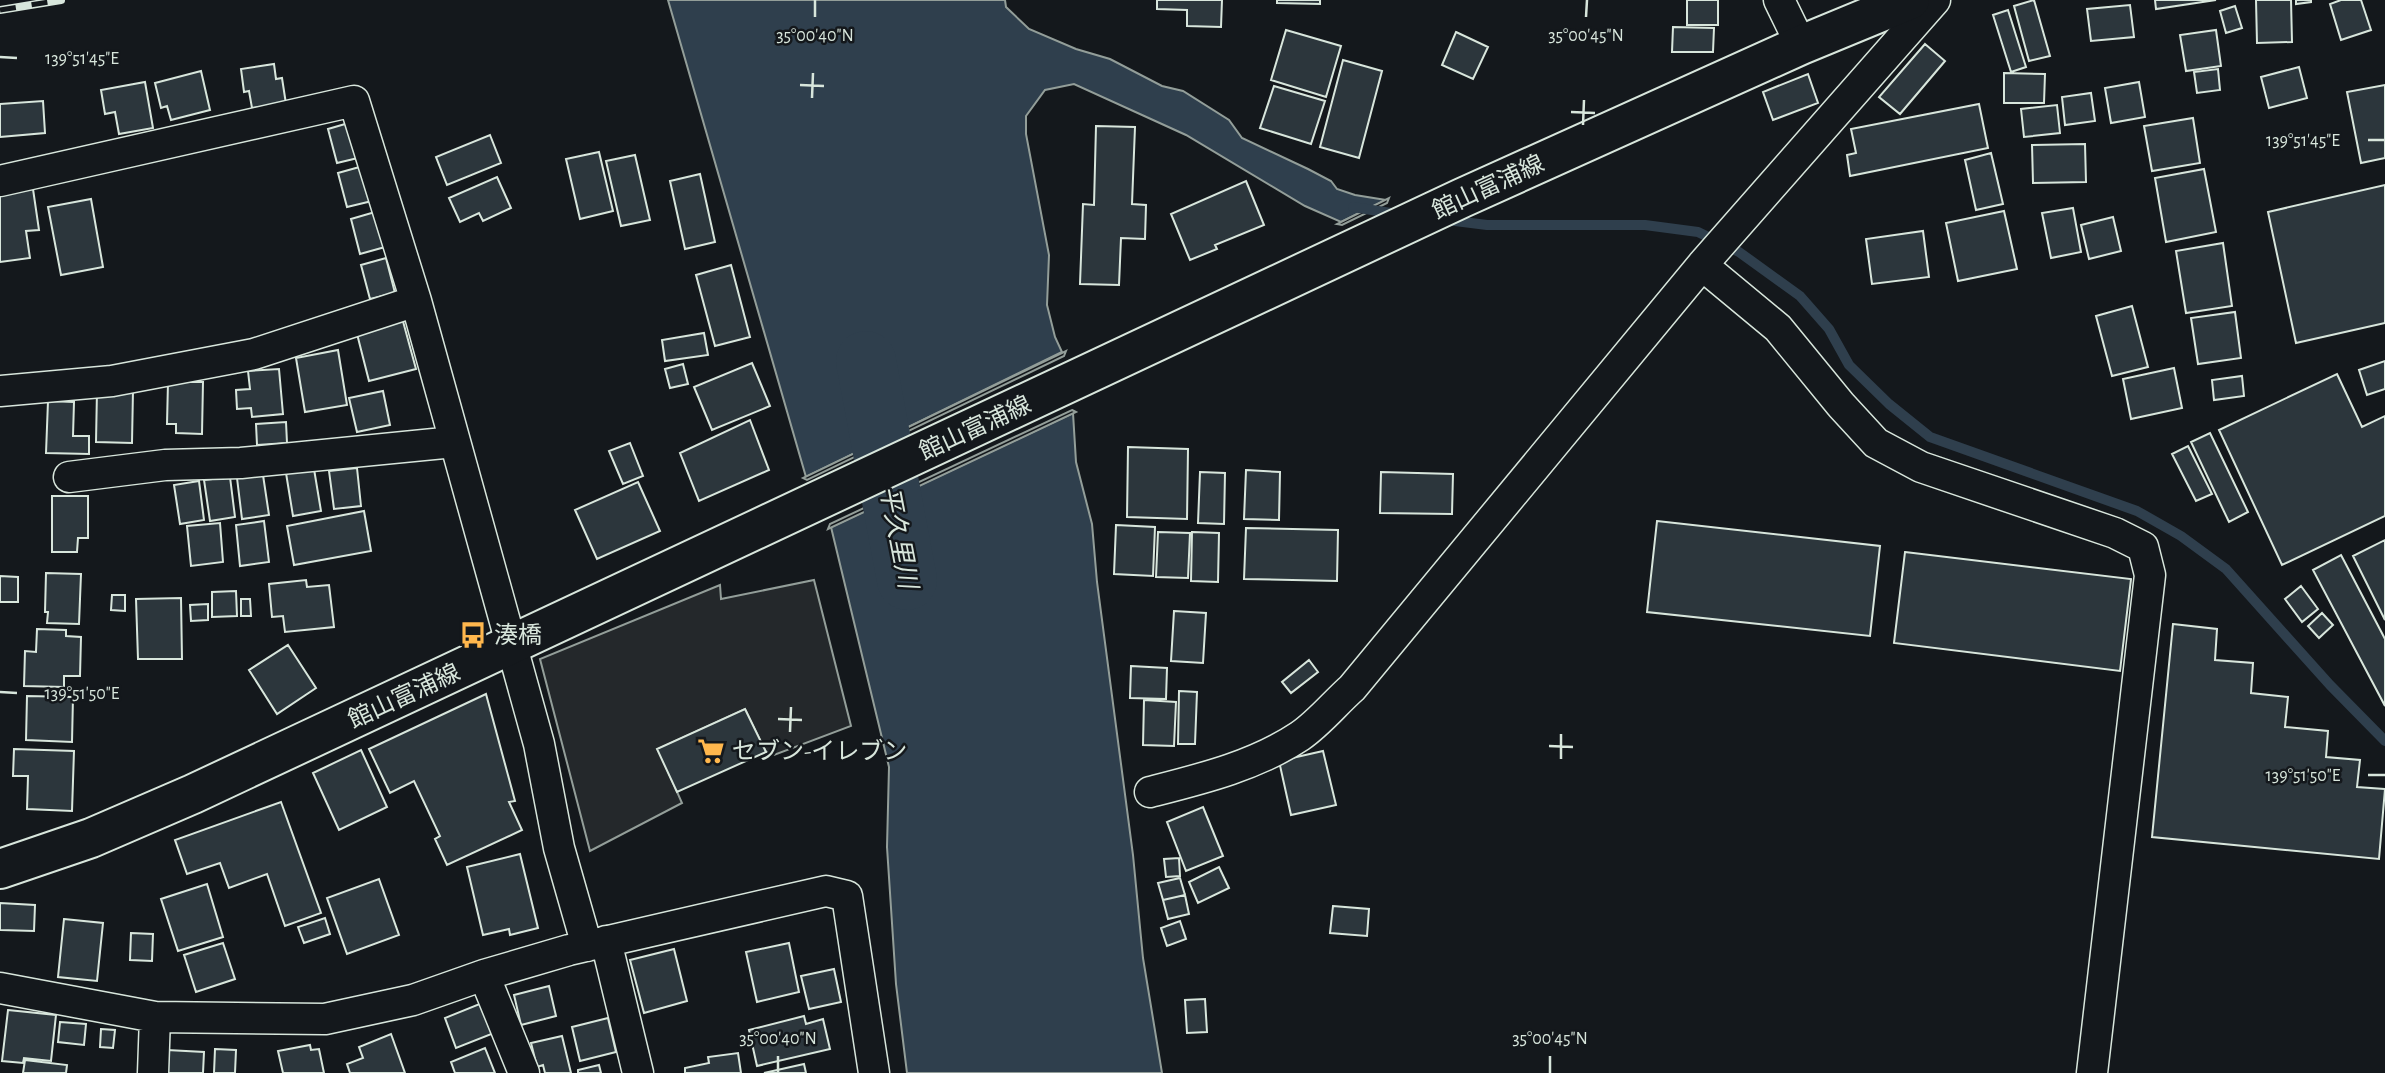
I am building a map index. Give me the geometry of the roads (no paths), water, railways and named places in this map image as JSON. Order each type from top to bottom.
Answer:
[{"type":"main road","name":"館山富浦線","points":[[0,869],[91,838],[180,800],[1462,198],[1801,45],[1910,0]]},
{"type":"street","points":[[1779,0],[1801,45]]},
{"type":"street","points":[[1150,792],[1204,778],[1257,758],[1301,735],[1352,688],[1708,258],[1935,0]]},
{"type":"street","points":[[0,181],[354,101],[416,301],[539,744],[559,848],[596,944],[638,1073]]},
{"type":"street","points":[[1708,258],[1778,328],[1876,443],[1921,467],[2115,533],[2143,547],[2150,575],[2092,1073]]},
{"type":"street","points":[[0,391],[112,380],[254,354],[416,301]]},
{"type":"street","points":[[69,477],[165,465],[240,463],[454,442]]},
{"type":"street","points":[[0,988],[155,1017],[325,1019],[413,1000],[484,975],[596,944],[826,891],[847,896],[874,1073]]},
{"type":"street","points":[[484,975],[524,1073]]},
{"type":"street","points":[[153,1073],[155,1017]]},
{"type":"water","points":[[668,0],[1005,0],[1006,7],[1029,29],[1076,49],[1110,59],[1162,86],[1183,91],[1229,120],[1242,138],[1331,181],[1337,189],[1386,200],[1341,222],[1305,206],[1186,135],[1074,84],[1045,90],[1026,116],[1026,134],[1049,255],[1047,305],[1055,337],[1062,352],[806,477]]},
{"type":"water","points":[[1073,413],[1076,462],[1092,524],[1143,958],[1162,1073],[907,1073],[896,984],[887,847],[889,767],[831,527]]},
{"type":"waterway","points":[[1353,207],[1397,214]]},
{"type":"waterway","points":[[1447,220],[1487,225],[1645,225],[1698,232],[1739,252],[1800,296],[1829,329],[1849,365],[1889,404],[1930,437],[2137,511],[2181,536],[2226,569],[2330,685],[2385,741]]},
{"type":"waterway","name":"平久里川","points":[[866,361],[907,580]]},
{"type":"railway","points":[[0,10],[61,0]]},
{"type":"place","name":"湊橋","points":[[473,635]]},
{"type":"place","name":"セブン-イレブン","points":[[711,751]]}]
